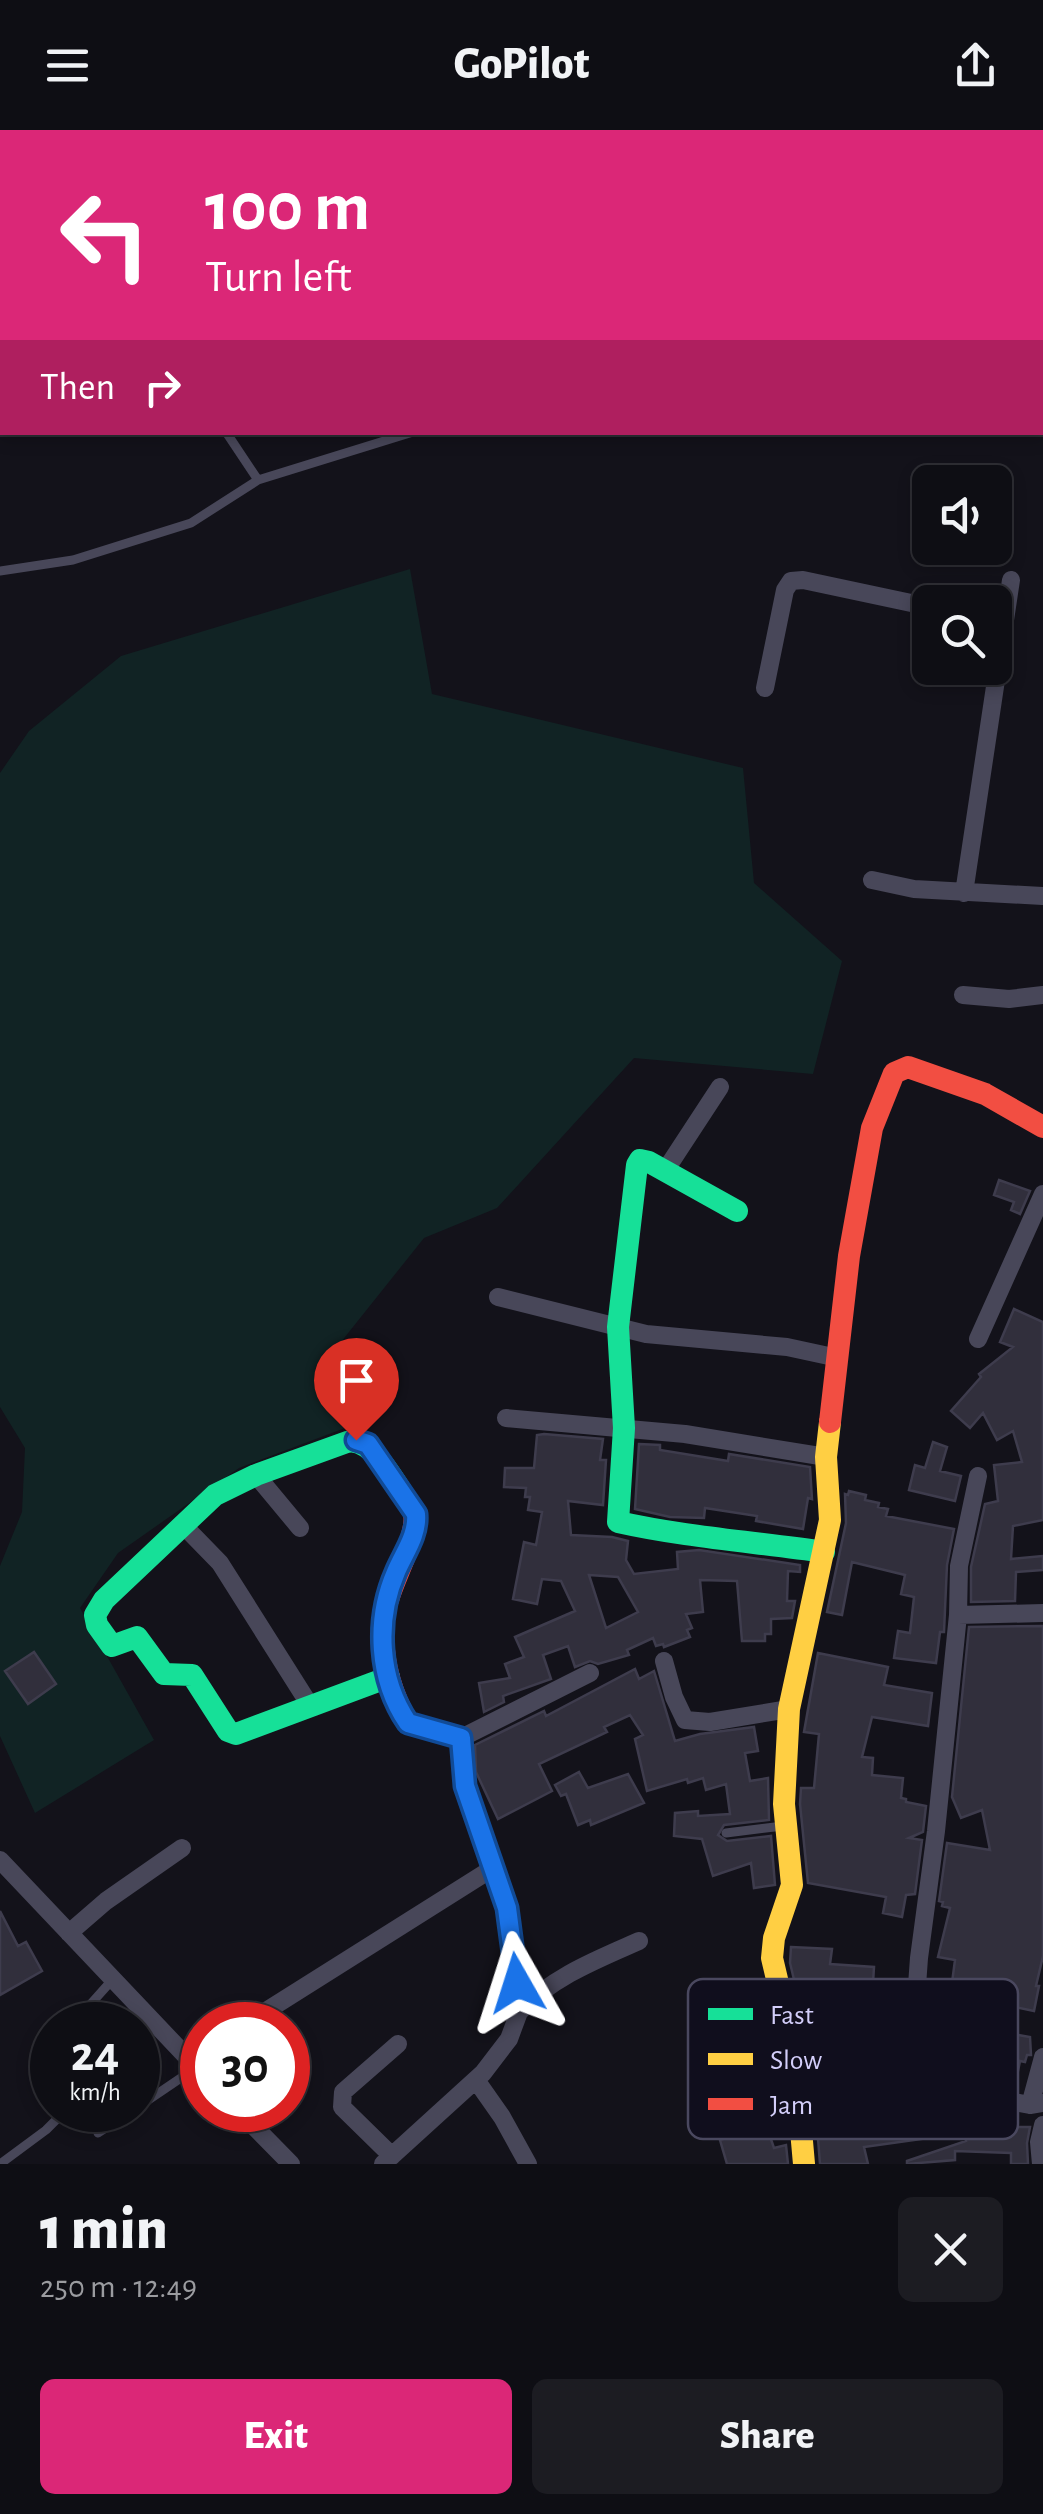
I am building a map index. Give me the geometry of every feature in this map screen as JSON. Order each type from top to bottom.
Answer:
[{"type":"street","points":[[765,688],[790,580],[912,603]]},
{"type":"street","points":[[1010,585],[1011,580]]},
{"type":"street","points":[[964,893],[992,685]]},
{"type":"street","points":[[872,880],[914,889],[1043,896]]},
{"type":"street","points":[[963,996],[1008,999],[1043,995]]},
{"type":"street","points":[[777,1979],[772,1958],[774,1938],[792,1885],[786,1826],[789,1709],[830,1520],[826,1456],[849,1256],[872,1128],[894,1072],[908,1067],[985,1094],[1043,1127]]},
{"type":"street","points":[[665,1171],[720,1086]]},
{"type":"street","points":[[737,1211],[642,1160],[637,1165],[618,1327],[624,1428],[618,1522],[668,1533],[704,1534],[824,1552]]},
{"type":"street","points":[[978,1340],[1043,1194]]},
{"type":"street","points":[[498,1298],[646,1334],[788,1347],[838,1358]]},
{"type":"street","points":[[506,1418],[624,1428],[826,1456]]},
{"type":"street","points":[[389,1677],[243,1732],[228,1731],[192,1674],[164,1674],[136,1637],[112,1646],[96,1625],[95,1615],[104,1600],[215,1495],[256,1475],[347,1442],[362,1441],[368,1444],[416,1514],[414,1532],[394,1576],[381,1624],[384,1660],[408,1723],[461,1738],[590,1674]]},
{"type":"street","points":[[256,1475],[300,1528]]},
{"type":"street","points":[[917,1979],[958,1615],[959,1566],[978,1476]]},
{"type":"street","points":[[182,1524],[220,1563],[310,1707]]},
{"type":"street","points":[[958,1615],[1043,1613]]},
{"type":"street","points":[[664,1662],[685,1720],[710,1722],[789,1709]]},
{"type":"street","points":[[461,1738],[465,1786],[507,1908],[519,2012]]},
{"type":"street","points":[[69,1933],[106,1900],[182,1848]]},
{"type":"street","points":[[0,1860],[112,1979],[128,2002]]},
{"type":"street","points":[[281,2002],[494,1868]]},
{"type":"street","points":[[398,2044],[343,2092],[340,2100],[388,2160],[476,2080],[509,2039],[519,2012],[534,1996],[568,1973],[639,1940]]},
{"type":"street","points":[[1036,2104],[1043,2056]]},
{"type":"street","points":[[476,2080],[528,2164]]},
{"type":"street","points":[[1041,2164],[1043,2125]]},
{"type":"street","points":[[260,2132],[291,2164]]},
{"type":"street","points":[[802,2139],[804,2164]]},
{"type":"lane","points":[[228,435],[258,480]]},
{"type":"lane","points":[[0,572],[73,560],[191,522],[258,480],[403,435]]},
{"type":"lane","points":[[726,1833],[786,1826]]},
{"type":"lane","points":[[92,2002],[112,1979]]},
{"type":"lane","points":[[0,2164],[43,2132]]},
{"type":"shaded area","points":[[410,569],[432,694],[743,768],[754,883],[842,961],[813,1074],[634,1058],[497,1208],[424,1238],[333,1352],[369,1369],[366,1391],[345,1428],[239,1468],[118,1553],[80,1608],[154,1740],[35,1813],[0,1736],[0,1566],[22,1512],[25,1448],[0,1407],[0,773],[29,731],[121,656]]},
{"type":"building","points":[[999,1180],[1030,1191],[1020,1214],[1011,1210],[1014,1202],[994,1195]]},
{"type":"building","points":[[1014,1309],[1043,1322],[1043,1520],[1013,1526],[1011,1559],[1043,1556],[1043,1570],[1016,1572],[1015,1601],[971,1602],[971,1567],[985,1504],[998,1501],[994,1465],[1022,1462],[1013,1431],[997,1440],[983,1413],[970,1428],[951,1411],[981,1377],[979,1374],[1013,1347],[1000,1342]]},
{"type":"building","points":[[537,1435],[603,1439],[603,1505],[568,1501],[571,1535],[628,1541],[626,1560],[634,1574],[678,1569],[677,1552],[699,1550],[800,1565],[800,1572],[788,1571],[787,1601],[795,1601],[792,1618],[771,1619],[771,1634],[765,1634],[765,1641],[742,1641],[737,1581],[700,1580],[703,1612],[686,1614],[692,1628],[687,1630],[690,1637],[664,1647],[656,1646],[653,1638],[627,1650],[629,1655],[575,1667],[568,1646],[543,1655],[551,1679],[503,1696],[504,1702],[484,1712],[479,1683],[510,1678],[505,1664],[524,1657],[515,1637],[575,1611],[561,1581],[542,1579],[537,1604],[513,1599],[524,1542],[536,1545],[542,1512],[528,1510],[530,1497],[525,1497],[526,1488],[504,1487],[505,1468],[534,1468]],"holes":[[[589,1575],[618,1577],[638,1612],[606,1628]]]},
{"type":"building","points":[[933,1442],[947,1447],[940,1471],[961,1476],[955,1501],[909,1490],[915,1465],[925,1468]]},
{"type":"building","points":[[639,1444],[728,1461],[729,1454],[810,1467],[812,1499],[808,1498],[803,1529],[756,1521],[757,1516],[705,1508],[704,1518],[670,1517],[635,1509]]},
{"type":"building","points":[[849,1491],[866,1495],[865,1500],[888,1509],[886,1516],[954,1529],[947,1565],[944,1632],[940,1632],[936,1663],[894,1658],[898,1631],[910,1633],[914,1597],[901,1594],[905,1575],[852,1562],[842,1615],[827,1612],[846,1523],[845,1494]]},
{"type":"building","points":[[1043,1626],[1043,1956],[1034,2011],[1018,2008],[1018,1979],[952,1979],[955,1960],[938,1957],[950,1908],[939,1901],[947,1843],[990,1850],[982,1810],[961,1818],[952,1797],[969,1627]]},
{"type":"building","points":[[34,1652],[56,1684],[28,1704],[5,1671]]},
{"type":"building","points":[[818,1653],[888,1667],[884,1685],[932,1693],[928,1726],[872,1717],[862,1757],[873,1758],[872,1775],[903,1778],[901,1798],[906,1802],[926,1806],[923,1832],[909,1838],[922,1840],[915,1894],[906,1895],[902,1917],[883,1913],[886,1897],[808,1883],[800,1804],[801,1788],[814,1788],[819,1734],[804,1732]]},
{"type":"building","points":[[635,1669],[639,1679],[654,1671],[675,1741],[754,1727],[758,1751],[745,1753],[750,1781],[768,1778],[769,1820],[724,1825],[718,1835],[727,1841],[771,1836],[775,1885],[754,1888],[751,1863],[713,1876],[702,1839],[674,1836],[675,1813],[730,1814],[726,1784],[706,1790],[703,1778],[688,1783],[687,1779],[647,1791],[635,1739],[643,1735],[630,1715],[604,1727],[607,1732],[539,1764],[552,1791],[498,1819],[476,1772],[475,1745],[544,1711],[546,1716]]},
{"type":"building","points":[[579,1772],[588,1788],[628,1774],[644,1803],[591,1825],[590,1820],[578,1825],[566,1794],[561,1796],[555,1785]]},
{"type":"building","points":[[0,1911],[18,1946],[26,1942],[42,1971],[0,1995]]},
{"type":"building","points":[[791,1947],[832,1949],[830,1964],[874,1967],[873,1979],[794,1979]]},
{"type":"building","points":[[1018,2035],[1030,2037],[1031,2055],[1027,2055],[1025,2062],[1020,2061],[1018,2071]]},
{"type":"building","points":[[1018,2127],[1030,2127],[1028,2164],[1011,2164],[1011,2153],[955,2151],[955,2160],[907,2164],[966,2141],[1018,2139]]},
{"type":"building","points":[[771,2139],[774,2148],[786,2145],[788,2164],[727,2164],[720,2140]]},
{"type":"building","points":[[818,2139],[921,2139],[864,2147],[868,2164],[820,2164]]},
{"type":"traffic: fast","points":[[737,1211],[649,1162],[640,1160],[637,1165],[618,1327],[624,1428],[618,1522],[824,1552]]},
{"type":"traffic: fast","points":[[389,1677],[236,1734],[228,1731],[192,1675],[164,1674],[137,1637],[112,1646],[97,1625],[95,1615],[104,1600],[215,1495],[256,1475],[347,1442],[357,1442],[375,1455],[412,1508]]},
{"type":"traffic: slow","points":[[777,1979],[772,1958],[774,1938],[792,1885],[784,1804],[789,1709],[830,1520],[826,1457],[830,1422]]},
{"type":"traffic: slow","points":[[802,2139],[804,2164]]},
{"type":"traffic: jam","points":[[830,1422],[849,1256],[872,1128],[894,1073],[908,1067],[985,1094],[1043,1127]]},
{"type":"traffic: jam","points":[[412,1508],[410,1543],[385,1611],[387,1669],[408,1723],[461,1738]]},
{"type":"route","points":[[356,1440],[368,1444],[416,1514],[417,1523],[394,1576],[381,1624],[384,1660],[408,1723],[461,1738],[465,1786],[507,1908],[517,1983]]}]
